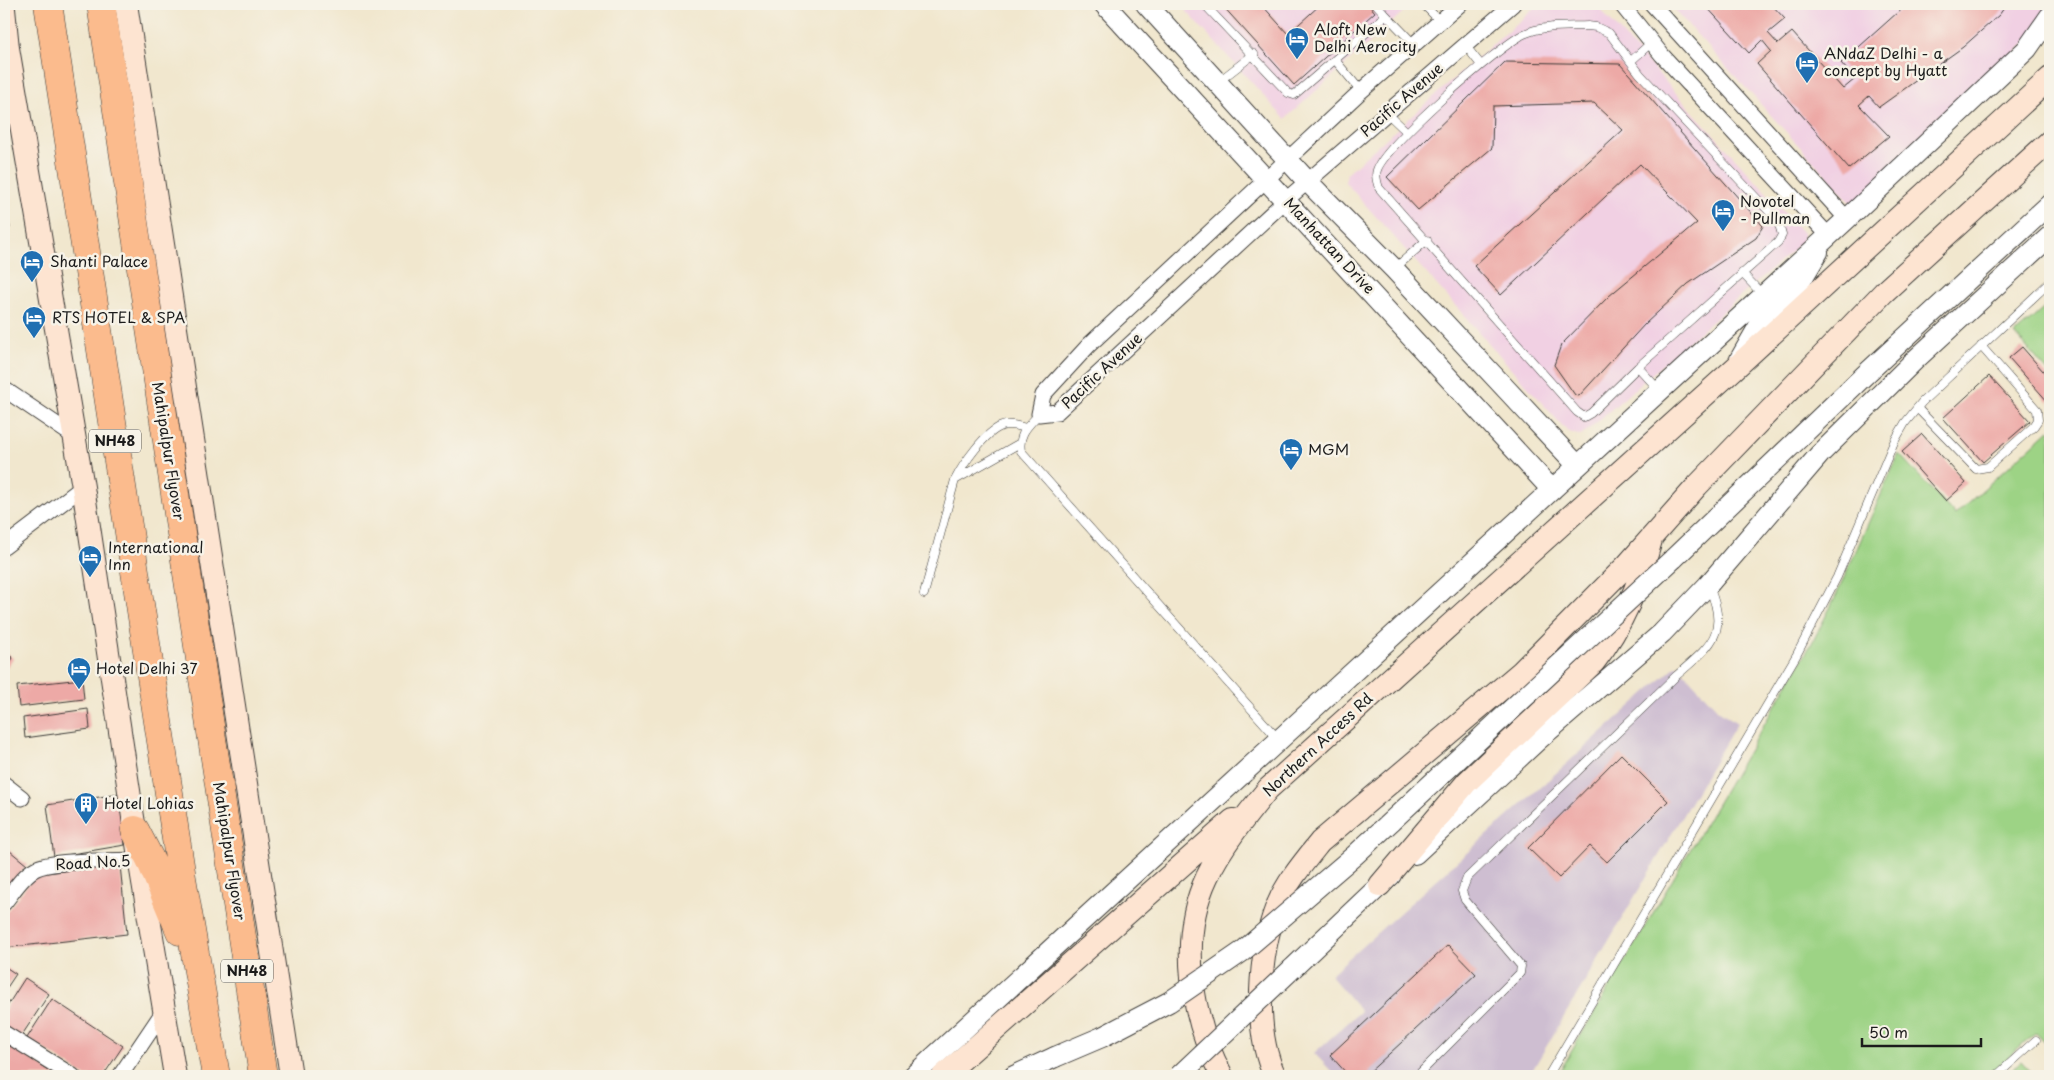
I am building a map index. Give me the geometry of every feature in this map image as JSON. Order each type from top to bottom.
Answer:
[{"type":"highway","name":"NH48","points":[[48,4],[182,878],[216,1076]]},
{"type":"highway","name":"Mahipalpur Flyover","points":[[101,4],[264,1076]]},
{"type":"highway","points":[[135,830],[150,859],[175,922],[198,966]]},
{"type":"main road","points":[[126,4],[291,1076]]},
{"type":"main road","points":[[4,10],[8,48],[84,487],[139,860],[175,1076]]},
{"type":"main road","name":"Northern Access Rd","points":[[1222,1076],[1212,1058],[1195,999],[1191,936],[1196,904],[1207,876],[1238,826],[1268,789],[1734,369],[2050,78]]},
{"type":"main road","points":[[1275,1076],[1265,1045],[1263,1026],[1262,978],[1265,947],[1271,923],[1289,883],[1320,842],[1521,672],[1627,565],[1697,486],[1884,292],[2050,141]]},
{"type":"main road","points":[[1380,884],[1467,782],[1594,662],[1609,643],[1641,580],[1652,537]]},
{"type":"main road","points":[[943,1076],[1268,789]]},
{"type":"street","name":"Manhattan Drive","points":[[1104,4],[1552,490]]},
{"type":"street","name":"Manhattan Drive","points":[[1146,4],[1308,182],[1394,269],[1578,466]]},
{"type":"street","name":"Pacific Avenue","points":[[1460,4],[1361,91],[1089,345],[1042,395],[1038,414],[1058,412],[1286,200],[1513,4]]},
{"type":"street","points":[[1621,4],[1652,42],[1828,235]]},
{"type":"street","points":[[1652,4],[1847,219]]},
{"type":"street","points":[[913,1076],[1847,219],[2027,49],[2050,16]]},
{"type":"street","points":[[1014,1076],[1102,1037],[1169,1002],[1202,981],[1251,945],[1355,855],[1674,560],[1870,371],[2050,204]]},
{"type":"street","points":[[1734,369],[1759,326],[1793,294],[1828,235]]},
{"type":"street","points":[[1179,1076],[1380,884],[1431,841],[1538,740],[1662,633],[1708,585],[1797,479],[1826,448],[1915,360],[2050,236]]},
{"type":"street","points":[[4,389],[75,437]]},
{"type":"street","points":[[6,540],[84,487]]},
{"type":"street","points":[[4,784],[22,798]]},
{"type":"street","name":"Road No.5","points":[[4,903],[30,872],[37,867],[56,864],[139,860]]},
{"type":"street","points":[[120,1076],[163,1012]]},
{"type":"street","points":[[4,1033],[73,1076]]},
{"type":"lane","points":[[1204,4],[1254,54],[1288,93],[1294,95],[1385,14]]},
{"type":"lane","points":[[1376,4],[1414,44]]},
{"type":"lane","points":[[1423,4],[1440,21]]},
{"type":"lane","points":[[1588,26],[1596,27],[1609,33],[1630,61],[1778,221],[1782,235],[1778,242],[1638,367],[1591,414],[1584,417],[1580,415],[1379,188],[1377,183],[1377,168],[1407,132],[1481,65],[1513,41],[1534,30],[1588,26]]},
{"type":"lane","points":[[1630,61],[1652,42]]},
{"type":"lane","points":[[1465,45],[1481,65]]},
{"type":"lane","points":[[1218,82],[1254,54]]},
{"type":"lane","points":[[1335,60],[1361,91]]},
{"type":"lane","points":[[1387,113],[1407,132]]},
{"type":"lane","points":[[1394,269],[1427,240]]},
{"type":"lane","points":[[1742,273],[1762,295]]},
{"type":"lane","points":[[1548,1076],[1796,656],[1837,577],[1899,432],[1916,408],[2050,282]]},
{"type":"lane","points":[[1916,408],[1976,470],[1988,468],[2034,426],[2038,420],[2037,410],[1981,346]]},
{"type":"lane","points":[[1638,367],[1659,390]]},
{"type":"lane","points":[[1038,414],[1026,428],[1020,443],[1021,452],[1279,740]]},
{"type":"lane","points":[[924,594],[955,480],[964,463],[995,429],[1004,425],[1014,424],[1026,428]]},
{"type":"lane","points":[[955,480],[1020,443]]},
{"type":"lane","points":[[1417,1076],[1520,973],[1521,966],[1465,900],[1462,891],[1466,878],[1705,650],[1714,636],[1718,624],[1718,612],[1708,585]]},
{"type":"lane","points":[[1996,1076],[2036,1040]]},
{"type":"shaded area","points":[[1180,4],[1412,4],[1285,119]]},
{"type":"shaded area","points":[[1539,4],[1595,4],[1804,234],[1801,243],[1581,436],[1567,431],[1345,182],[1347,173]]},
{"type":"shaded area","points":[[1669,4],[2049,4],[2033,35],[1855,207]]},
{"type":"shaded area","points":[[1677,665],[1718,710],[1737,723],[1529,1076],[1336,1076],[1314,1053],[1361,1011],[1330,975]]},
{"type":"green space","points":[[2050,303],[2050,374],[2015,334]]},
{"type":"green space","points":[[2050,429],[2050,1048],[2036,1033],[1988,1076],[1557,1076],[1813,641],[1835,598],[1899,454],[1955,515]]},
{"type":"green space","points":[[2021,1061],[2035,1076],[2004,1076]]},
{"type":"building","name":"Aloft New Delhi Aerocity","points":[[1221,4],[1261,4],[1288,34],[1321,4],[1368,4],[1375,12],[1294,85]]},
{"type":"building","name":"ANdaZ Delhi - a concept by Hyatt","points":[[1704,4],[1771,4],[1785,19],[1768,33],[1778,44],[1792,32],[1843,89],[1855,79],[1841,63],[1907,4],[2007,4],[1999,15],[1963,47],[1879,107],[1869,96],[1859,105],[1889,136],[1849,169],[1757,64],[1771,51],[1762,40],[1749,53]]},
{"type":"building","name":"Novotel - Pullman","points":[[1505,62],[1620,64],[1763,226],[1756,238],[1688,284],[1645,324],[1579,396],[1575,395],[1554,365],[1561,345],[1609,296],[1697,223],[1640,164],[1501,295],[1474,266],[1623,130],[1594,103],[1493,106],[1492,148],[1418,210],[1387,177]]},
{"type":"building","points":[[5,189],[10,228],[4,223]]},
{"type":"building","points":[[2022,347],[2050,379],[2049,403],[2009,358]]},
{"type":"building","points":[[1989,376],[2030,421],[1983,462],[1943,418]]},
{"type":"building","points":[[1922,434],[1966,483],[1946,501],[1902,452]]},
{"type":"building","points":[[4,651],[13,658],[4,671]]},
{"type":"building","points":[[82,679],[84,699],[19,707],[17,686]]},
{"type":"building","points":[[88,709],[90,729],[25,738],[23,718]]},
{"type":"building","points":[[1621,754],[1668,801],[1607,862],[1590,846],[1559,878],[1528,848]]},
{"type":"building","name":"Hotel Lohias","points":[[119,794],[125,845],[54,857],[47,805]]},
{"type":"building","points":[[4,846],[27,865],[4,895]]},
{"type":"building","points":[[120,865],[127,934],[4,948],[4,915],[36,874]]},
{"type":"building","points":[[1448,945],[1476,974],[1365,1076],[1349,1076],[1330,1055]]},
{"type":"building","points":[[4,966],[16,974],[4,992]]},
{"type":"building","points":[[25,978],[49,994],[20,1038],[4,1027],[4,1011]]},
{"type":"building","points":[[52,999],[123,1046],[103,1076],[85,1076],[27,1038]]},
{"type":"building","points":[[4,1041],[57,1076],[4,1076]]},
{"type":"place","name":"Aloft New Delhi Aerocity","points":[[1297,60]]},
{"type":"place","name":"ANdaZ Delhi - a concept by Hyatt","points":[[1807,84]]},
{"type":"place","name":"Novotel - Pullman","points":[[1723,232]]},
{"type":"place","name":"Shanti Palace","points":[[32,283]]},
{"type":"place","name":"RTS HOTEL & SPA","points":[[34,339]]},
{"type":"place","name":"MGM","points":[[1291,471]]},
{"type":"place","name":"International Inn","points":[[90,578]]},
{"type":"place","name":"Hotel Delhi 37","points":[[79,690]]},
{"type":"place","name":"Hotel Lohias","points":[[86,825]]}]
